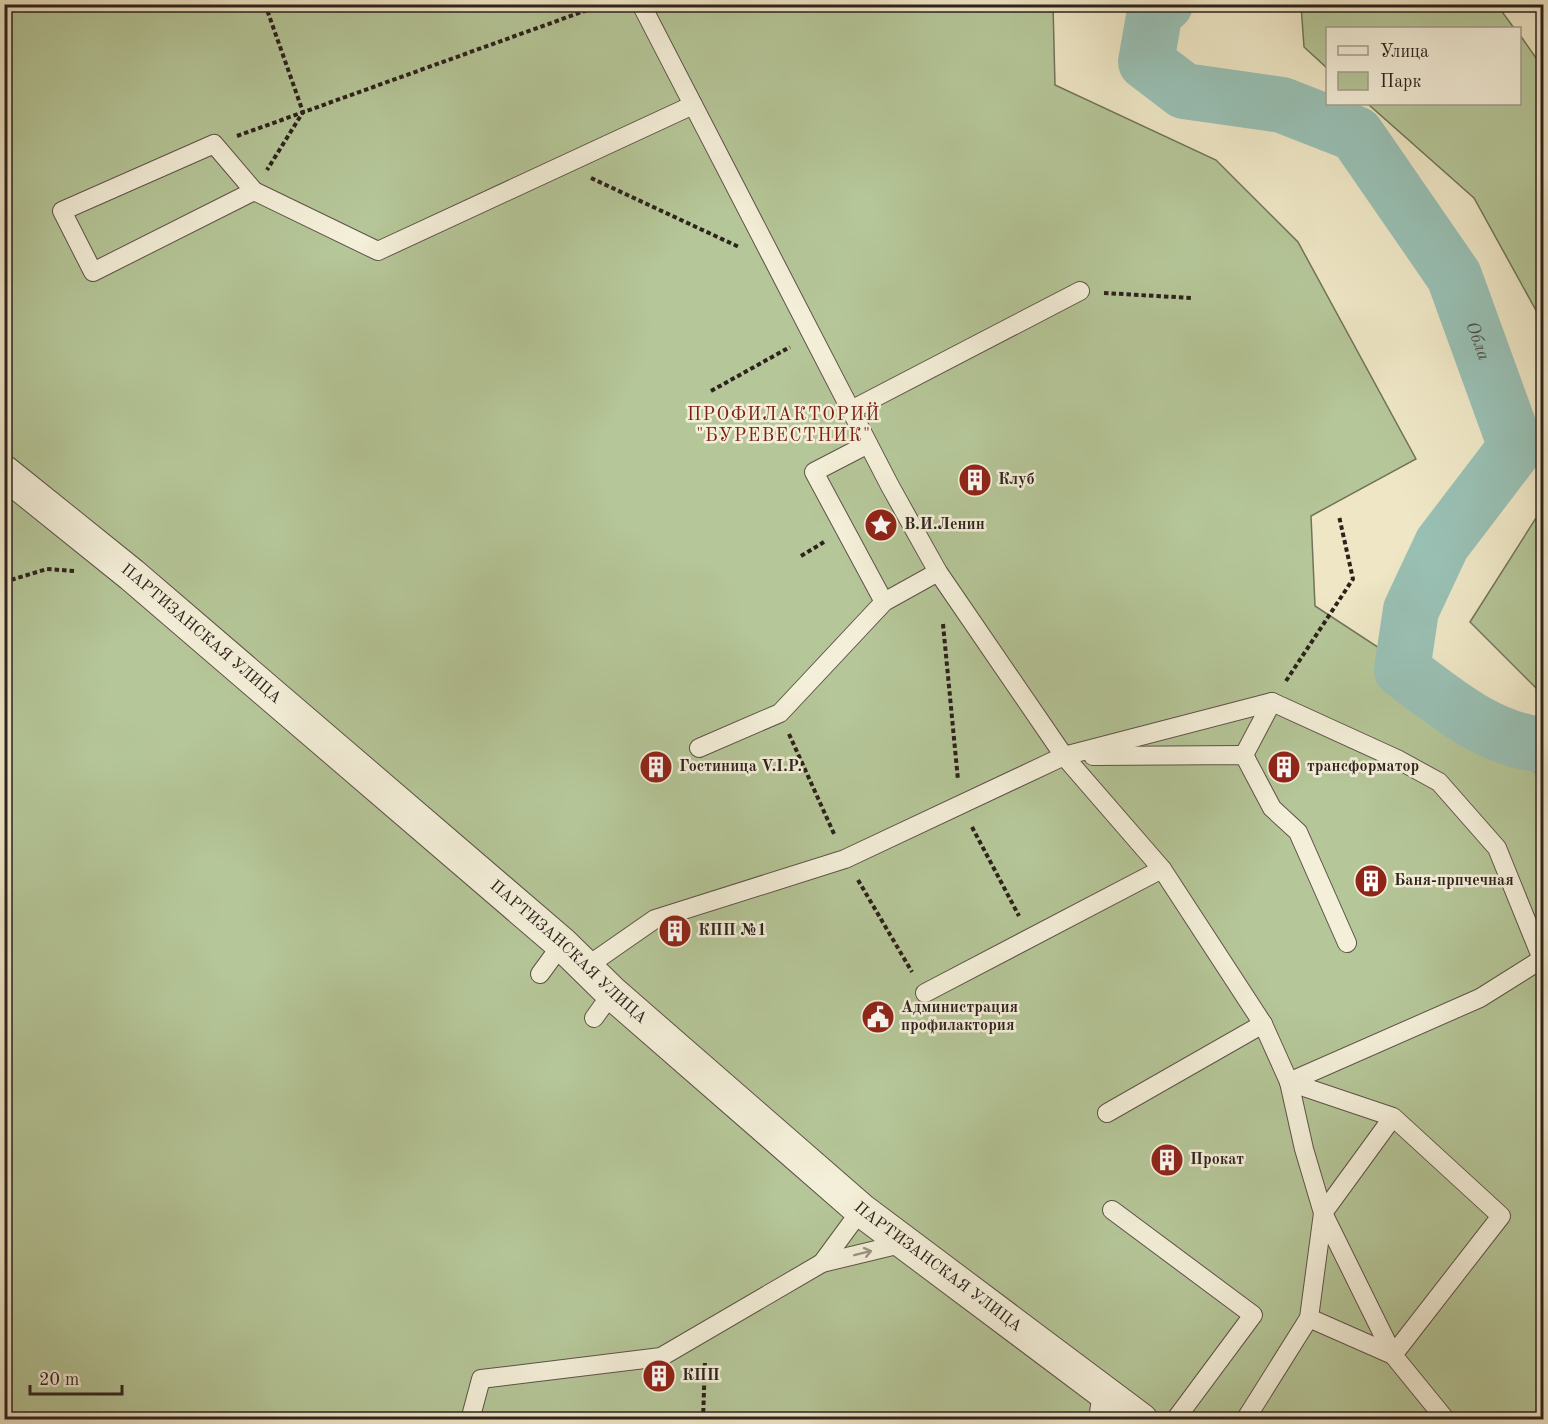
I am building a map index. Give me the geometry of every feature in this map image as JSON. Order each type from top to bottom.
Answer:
[{"type":"street","name":"ПАРТИЗАНСКАЯ УЛИЦА","points":[[4,472],[132,575],[562,944],[586,967],[603,1005],[905,1243],[1100,1405],[1141,1419]]},
{"type":"lane","points":[[641,4],[868,444],[938,572],[1064,756],[1162,869],[1263,1024],[1289,1082],[1323,1213],[1393,1355],[1446,1419]]},
{"type":"lane","points":[[254,191],[93,272],[62,211],[214,144],[254,191],[378,251],[693,105]]},
{"type":"lane","points":[[851,410],[1080,291]]},
{"type":"lane","points":[[868,444],[814,472],[884,602]]},
{"type":"lane","points":[[699,748],[780,713],[884,602],[938,572]]},
{"type":"lane","points":[[1244,755],[1272,702]]},
{"type":"lane","points":[[586,967],[655,919],[845,859],[1064,756],[1272,702],[1397,759],[1439,782],[1497,848],[1542,959],[1480,998],[1289,1082]]},
{"type":"lane","points":[[1064,756],[1244,755]]},
{"type":"lane","points":[[1244,755],[1272,808],[1298,832],[1347,943]]},
{"type":"lane","points":[[925,993],[1162,869]]},
{"type":"lane","points":[[540,974],[562,944]]},
{"type":"lane","points":[[1107,1113],[1263,1024]]},
{"type":"lane","points":[[1289,1082],[1393,1117],[1501,1216],[1393,1355]]},
{"type":"lane","points":[[1245,1419],[1309,1317],[1323,1213],[1393,1117]]},
{"type":"lane","points":[[822,1263],[861,1210]]},
{"type":"lane","points":[[1112,1210],[1253,1315],[1175,1419]]},
{"type":"lane","points":[[470,1419],[481,1379],[661,1357],[822,1263],[905,1243]]},
{"type":"lane","points":[[1309,1317],[1393,1355]]},
{"type":"path","points":[[265,4],[303,112]]},
{"type":"path","points":[[214,144],[604,4]]},
{"type":"path","points":[[254,191],[303,112]]},
{"type":"path","points":[[563,165],[775,264]]},
{"type":"path","points":[[1080,291],[1192,298]]},
{"type":"path","points":[[711,391],[812,335]]},
{"type":"path","points":[[1272,702],[1353,579],[1339,516]]},
{"type":"path","points":[[4,582],[47,569],[79,571]]},
{"type":"path","points":[[938,572],[961,805],[1031,938]]},
{"type":"path","points":[[780,713],[845,859],[925,993]]},
{"type":"path","points":[[703,1419],[706,1330]]},
{"type":"green space","points":[[5,5],[1053,5],[1055,85],[1216,160],[1298,242],[1416,459],[1311,516],[1315,606],[1445,691],[1543,779],[1543,1419],[5,1420]]},
{"type":"green space","points":[[1301,5],[1497,5],[1513,27],[1326,27],[1326,67],[1304,47]]},
{"type":"green space","points":[[1521,36],[1543,68],[1543,323],[1474,198],[1369,105],[1521,105]]},
{"type":"green space","points":[[1543,507],[1544,694],[1542,694],[1470,622]]},
{"type":"waterway","name":"Обла","points":[[1165,4],[1155,11],[1146,62],[1184,91],[1282,105],[1356,134],[1454,276],[1516,447],[1442,544],[1411,610],[1402,670],[1468,718],[1486,728],[1524,742],[1544,745]]},
{"type":"place","name":"Клуб","points":[[975,480]]},
{"type":"place","name":"В.И.Ленин","points":[[881,525]]},
{"type":"place","name":"Гостиница V.I.P.","points":[[656,767]]},
{"type":"place","name":"трансформатор","points":[[1284,767]]},
{"type":"place","name":"Баня-прпчечная","points":[[1371,881]]},
{"type":"place","name":"КПП №1","points":[[675,931]]},
{"type":"place","name":"Администрация профилактория","points":[[878,1017]]},
{"type":"place","name":"Прокат","points":[[1167,1160]]},
{"type":"place","name":"КПП","points":[[659,1376]]},
{"type":"district","name":"ПРОФИЛАКТОРИЙ \"БУРЕВЕСТНИК\"","points":[[784,425]]}]
